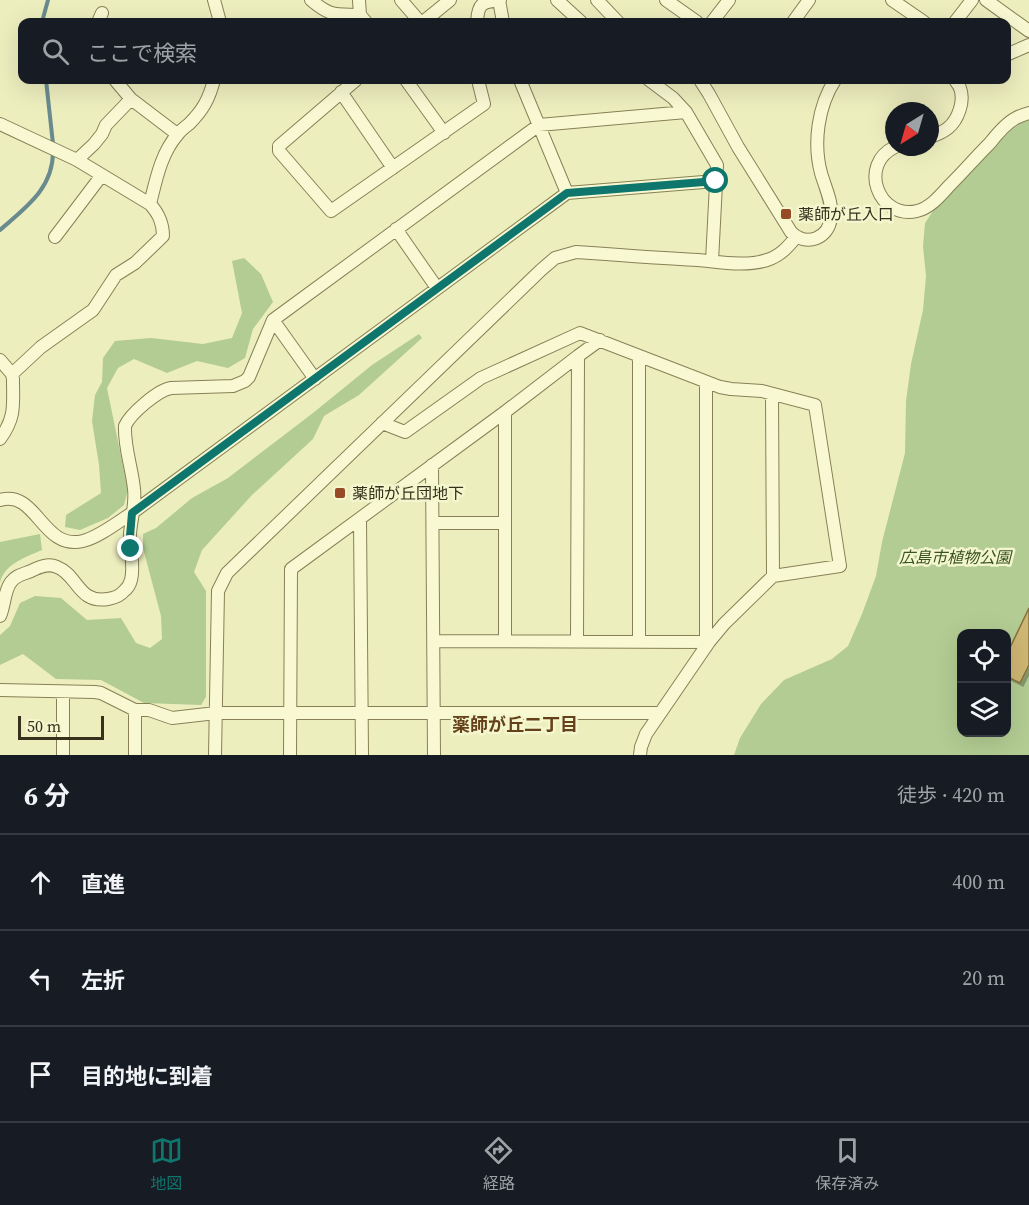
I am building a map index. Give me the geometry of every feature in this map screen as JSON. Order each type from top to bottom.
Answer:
[{"type":"street","points":[[214,0],[219,18]]},
{"type":"street","points":[[311,0],[324,12],[357,18]]},
{"type":"street","points":[[359,0],[363,18]]},
{"type":"street","points":[[401,0],[418,18]]},
{"type":"street","points":[[427,18],[450,0]]},
{"type":"street","points":[[477,18],[478,10],[486,2],[500,0],[502,18]]},
{"type":"street","points":[[556,0],[576,18]]},
{"type":"street","points":[[597,0],[614,18]]},
{"type":"street","points":[[666,0],[691,18]]},
{"type":"street","points":[[715,18],[729,0]]},
{"type":"street","points":[[796,18],[809,0]]},
{"type":"street","points":[[892,0],[918,18]]},
{"type":"street","points":[[958,18],[972,0]]},
{"type":"street","points":[[986,0],[1029,31]]},
{"type":"street","points":[[1011,53],[1029,45]]},
{"type":"street","points":[[118,84],[131,99],[177,134]]},
{"type":"street","points":[[150,204],[160,167],[177,134],[206,105],[213,84]]},
{"type":"street","points":[[352,84],[279,146],[279,151],[331,211],[484,104],[479,84]]},
{"type":"street","points":[[409,84],[444,133]]},
{"type":"street","points":[[522,84],[567,193]]},
{"type":"street","points":[[654,84],[686,112],[717,165],[712,261]]},
{"type":"street","points":[[703,84],[738,147],[791,232],[796,237],[804,239],[818,237],[828,230],[832,216],[819,165],[817,146],[823,106],[833,84]]},
{"type":"street","points":[[939,133],[947,129],[956,119],[961,106],[958,84]]},
{"type":"street","points":[[341,92],[393,168]]},
{"type":"street","points":[[77,160],[94,144],[106,125],[131,99]]},
{"type":"street","points":[[0,616],[11,581],[44,565],[59,568],[83,592],[93,598],[117,597],[129,585],[132,575],[130,536],[135,491],[125,431],[130,416],[166,389],[234,386],[245,381],[249,377],[273,320],[539,125],[686,112]]},
{"type":"street","points":[[885,154],[880,158],[875,171],[876,186],[883,199],[891,207],[903,212],[917,211],[929,207],[1002,129],[1015,118],[1029,113]]},
{"type":"street","points":[[0,124],[77,160],[150,204],[162,222],[164,236],[135,262],[116,275],[93,310],[41,347],[12,374]]},
{"type":"street","points":[[55,237],[102,175]]},
{"type":"street","points":[[0,500],[14,498],[22,501],[52,534],[62,540],[73,542],[88,539],[132,513],[567,193],[716,181]]},
{"type":"street","points":[[396,229],[437,288]]},
{"type":"street","points":[[215,755],[218,591],[227,573],[555,258],[576,252],[751,263],[770,259],[783,251],[796,237]]},
{"type":"street","points":[[273,320],[315,379]]},
{"type":"street","points":[[382,423],[405,432],[481,378],[580,333],[720,387],[762,391],[815,405],[840,566],[773,576],[707,642],[659,713],[643,740],[640,755]]},
{"type":"street","points":[[290,755],[291,568],[600,340]]},
{"type":"street","points":[[578,356],[578,641]]},
{"type":"street","points":[[639,356],[639,641]]},
{"type":"street","points":[[0,360],[12,374],[14,380],[13,412],[7,429],[0,439]]},
{"type":"street","points":[[706,382],[707,642]]},
{"type":"street","points":[[772,394],[773,576]]},
{"type":"street","points":[[505,412],[505,640]]},
{"type":"street","points":[[432,465],[434,755]]},
{"type":"street","points":[[360,519],[362,755]]},
{"type":"street","points":[[433,524],[505,523]]},
{"type":"street","points":[[434,640],[707,642]]},
{"type":"street","points":[[0,690],[101,693],[135,710],[148,710],[172,718],[216,713],[659,713]]},
{"type":"street","points":[[63,692],[63,755]]},
{"type":"street","points":[[135,710],[135,755]]},
{"type":"green space","name":"広島市植物公園","points":[[1029,119],[1029,755],[734,755],[740,738],[761,704],[784,680],[832,659],[848,646],[862,614],[876,576],[882,542],[905,453],[906,401],[911,364],[923,310],[926,276],[923,246],[925,223],[939,202],[1005,131],[1019,121]]},
{"type":"green space","points":[[244,258],[261,274],[273,302],[253,329],[245,358],[228,368],[197,361],[167,373],[134,359],[118,368],[107,388],[128,490],[124,505],[108,518],[80,530],[65,527],[66,515],[101,493],[92,421],[95,395],[102,382],[103,358],[115,341],[151,338],[203,344],[232,338],[242,313],[232,261]]},
{"type":"green space","points":[[419,334],[422,338],[359,395],[324,416],[313,439],[252,495],[202,550],[194,572],[206,591],[206,697],[201,705],[144,703],[101,680],[56,679],[23,654],[0,665],[0,635],[10,626],[20,603],[35,596],[61,598],[87,620],[121,618],[136,643],[150,648],[162,639],[161,616],[143,548],[143,534],[156,528],[192,498],[228,478],[372,365]]},
{"type":"green space","points":[[40,534],[42,550],[11,566],[2,576],[0,583],[0,542]]},
{"type":"building","points":[[1029,608],[1029,665],[1020,683],[1011,678],[1011,646]]},
{"type":"waterway","points":[[43,18],[48,0]]},
{"type":"waterway","points":[[46,84],[53,144]]},
{"type":"waterway","points":[[0,230],[28,205],[43,187],[52,165],[53,152]]},
{"type":"place","name":"薬師が丘入口","points":[[786,214]]},
{"type":"place","name":"薬師が丘団地下","points":[[340,493]]},
{"type":"district","name":"薬師が丘二丁目","points":[[515,724]]},
{"type":"route","points":[[131,549],[132,513],[567,193],[716,181]]}]
